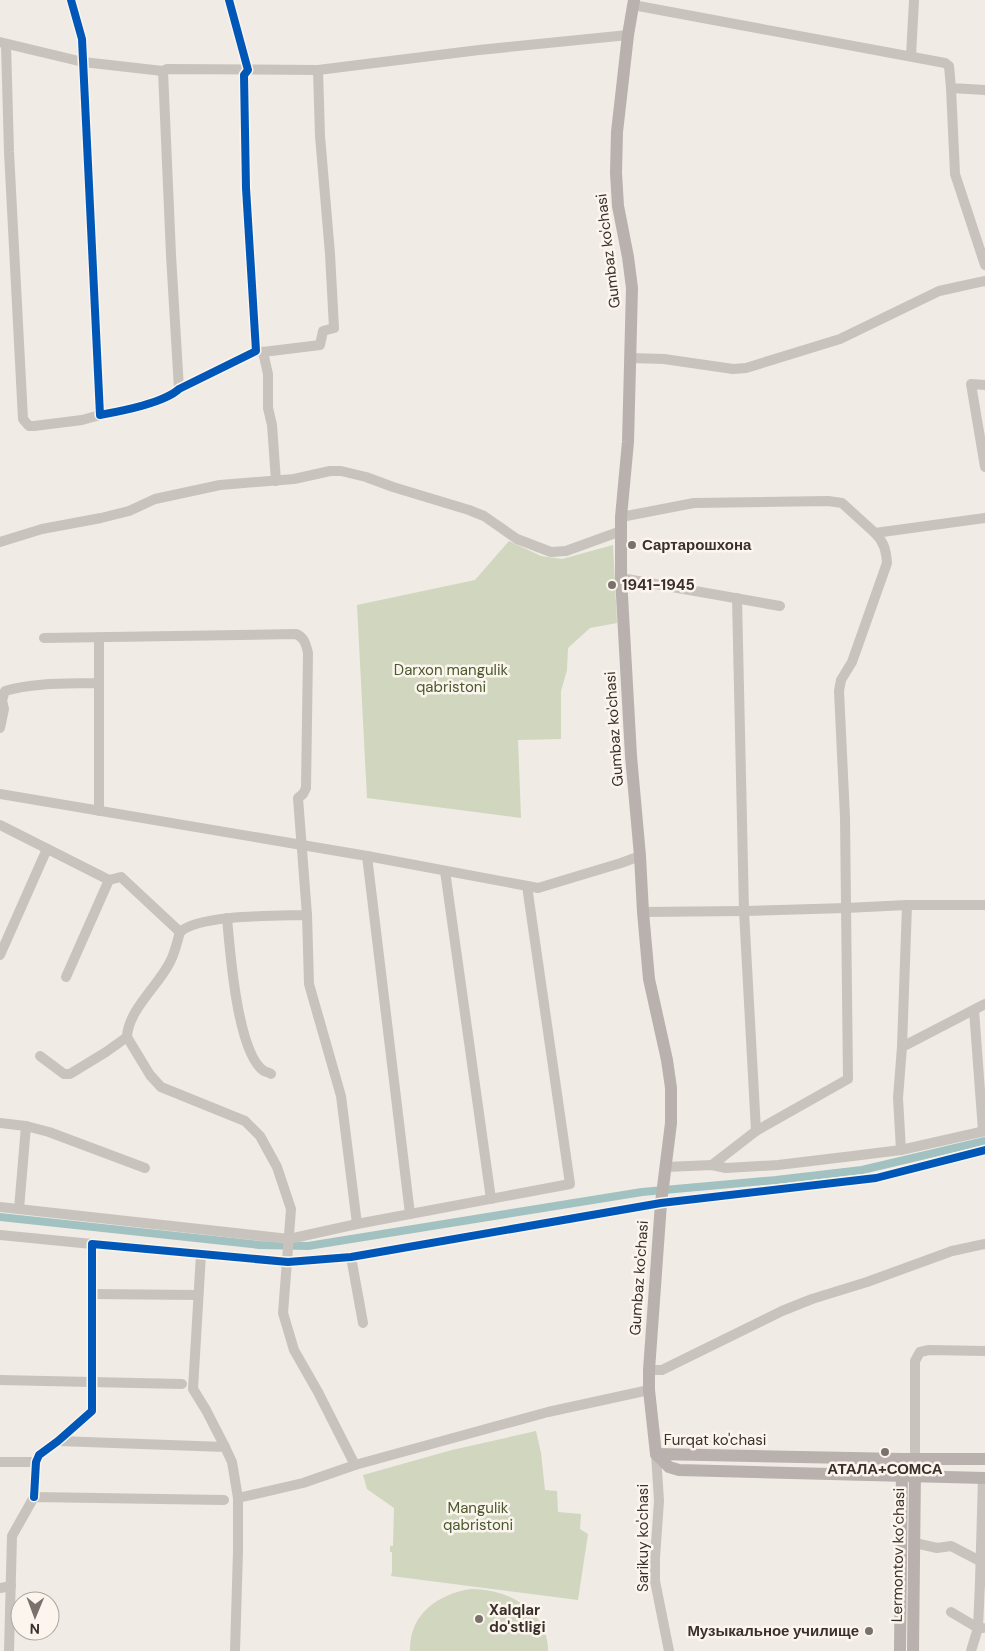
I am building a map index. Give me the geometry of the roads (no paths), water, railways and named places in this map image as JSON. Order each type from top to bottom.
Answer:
[{"type":"main road","name":"Gumbaz ko'chasi","points":[[633,2],[617,132],[616,173],[618,206],[632,288],[628,442],[621,517],[621,578],[631,756],[649,979],[671,1088],[671,1123],[661,1202],[649,1370],[649,1390],[656,1454]]},
{"type":"main road","name":"Furqat ko'chasi","points":[[656,1454],[985,1459]]},
{"type":"main road","name":"Furqat ko'chasi","points":[[656,1454],[669,1467],[680,1470],[984,1478]]},
{"type":"main road","name":"Lermontov ko’chasi","points":[[900,1651],[909,1459]]},
{"type":"main road","name":"Lermontov ko’chasi","points":[[909,1476],[915,1543],[913,1651]]},
{"type":"street","points":[[71,0],[82,38],[100,415]]},
{"type":"street","points":[[229,0],[248,70]]},
{"type":"street","points":[[912,56],[914,0]]},
{"type":"street","points":[[633,2],[945,63],[949,66],[956,174],[985,264]]},
{"type":"street","points":[[318,70],[320,136],[334,328],[323,332],[320,344],[260,351],[179,389],[171,395],[143,405],[82,420],[29,426],[23,419],[3,43],[83,62],[163,71],[167,69],[318,70],[479,50],[628,35]]},
{"type":"street","points":[[248,70],[244,75],[246,188],[260,351],[268,374],[268,408],[272,424],[276,481]]},
{"type":"street","points":[[163,71],[179,389]]},
{"type":"street","points":[[951,88],[985,90]]},
{"type":"street","points":[[630,358],[664,359],[733,369],[746,368],[840,339],[939,291],[985,281]]},
{"type":"street","points":[[985,385],[971,384],[985,467]]},
{"type":"street","points":[[0,542],[42,529],[129,511],[155,498],[220,485],[294,479],[341,470],[469,510],[484,516],[517,539],[550,552],[566,551],[621,531]]},
{"type":"street","points":[[621,517],[694,503],[828,501],[842,503],[876,533],[882,540],[886,550],[887,562],[852,662],[841,680],[840,691],[846,908],[848,1079],[756,1131],[712,1165]]},
{"type":"street","points":[[876,533],[985,518]]},
{"type":"street","points":[[621,578],[780,606]]},
{"type":"street","points":[[737,598],[744,911],[756,1131]]},
{"type":"street","points":[[44,638],[296,634],[301,636],[306,644],[308,653],[306,788],[298,798],[303,845],[309,984],[341,1096],[357,1224]]},
{"type":"street","points":[[99,638],[99,811]]},
{"type":"street","points":[[0,728],[4,709],[1,699],[5,691],[30,686],[100,683]]},
{"type":"street","points":[[0,794],[367,856],[538,888],[640,856]]},
{"type":"street","points":[[0,825],[109,880],[118,877],[126,880],[180,932]]},
{"type":"street","points":[[0,956],[47,849]]},
{"type":"street","points":[[367,856],[410,1214]]},
{"type":"street","points":[[445,871],[491,1199]]},
{"type":"street","points":[[66,977],[109,880]]},
{"type":"street","points":[[0,1207],[289,1242],[357,1224],[491,1199],[571,1188],[527,886]]},
{"type":"street","points":[[901,1150],[898,1098],[902,1047],[907,905]]},
{"type":"street","points":[[643,912],[744,911],[907,905],[985,905]]},
{"type":"street","points":[[40,1056],[64,1074],[70,1074],[126,1037],[129,1024],[146,996],[170,963],[180,932],[192,925],[227,918],[307,915]]},
{"type":"street","points":[[227,918],[234,993],[248,1048],[258,1065],[264,1071],[271,1074]]},
{"type":"street","points":[[902,1047],[985,1004]]},
{"type":"street","points":[[666,1167],[712,1165],[726,1168],[778,1165],[901,1150],[984,1131],[974,1010]]},
{"type":"street","points":[[126,1037],[150,1075],[161,1087],[245,1121],[260,1136],[277,1167],[291,1209],[284,1313],[294,1350],[318,1392],[355,1465]]},
{"type":"street","points":[[0,1123],[26,1126],[48,1132],[145,1168]]},
{"type":"street","points":[[19,1209],[26,1126]]},
{"type":"street","points":[[0,1235],[201,1254],[288,1260],[351,1257],[661,1202],[876,1178],[985,1150]]},
{"type":"street","points":[[6,1646],[11,1586],[12,1536],[34,1497],[36,1462],[39,1455],[92,1411],[92,1244]]},
{"type":"street","points":[[649,1370],[662,1370],[782,1311],[812,1299],[867,1282],[952,1251],[985,1244]]},
{"type":"street","points":[[201,1254],[193,1389],[206,1410],[232,1462],[238,1498],[235,1651]]},
{"type":"street","points":[[351,1257],[363,1322]]},
{"type":"street","points":[[92,1294],[198,1295]]},
{"type":"street","points":[[909,1459],[915,1361],[917,1356],[920,1352],[929,1350],[985,1350]]},
{"type":"street","points":[[0,1380],[182,1384]]},
{"type":"street","points":[[238,1498],[303,1483],[355,1465],[548,1412],[649,1390]]},
{"type":"street","points":[[58,1441],[225,1447]]},
{"type":"street","name":"Sarikuy ko'chasi","points":[[656,1454],[659,1501],[655,1581],[669,1651]]},
{"type":"street","points":[[0,1462],[36,1462]]},
{"type":"street","points":[[971,1651],[982,1628],[983,1582],[980,1562],[984,1520],[984,1478]]},
{"type":"street","points":[[34,1497],[224,1500]]},
{"type":"street","points":[[915,1543],[937,1548],[951,1546],[980,1562]]},
{"type":"street","points":[[0,1588],[11,1586]]},
{"type":"street","points":[[950,1612],[982,1628]]},
{"type":"waterway","points":[[0,1217],[260,1245],[308,1246],[642,1192],[862,1170],[985,1141]]},
{"type":"place","name":"Сартарошхона","points":[[632,545]]},
{"type":"place","name":"1941-1945","points":[[612,585]]},
{"type":"place","name":"АТАЛА+СОМСА","points":[[885,1452]]},
{"type":"place","name":"Xalqlar do'stligi","points":[[479,1619]]},
{"type":"place","name":"Музыкальное училище","points":[[869,1631]]},
{"type":"park label","name":"Darxon mangulik qabristoni","points":[[451,678]]},
{"type":"park label","name":"Mangulik qabristoni","points":[[478,1516]]}]
